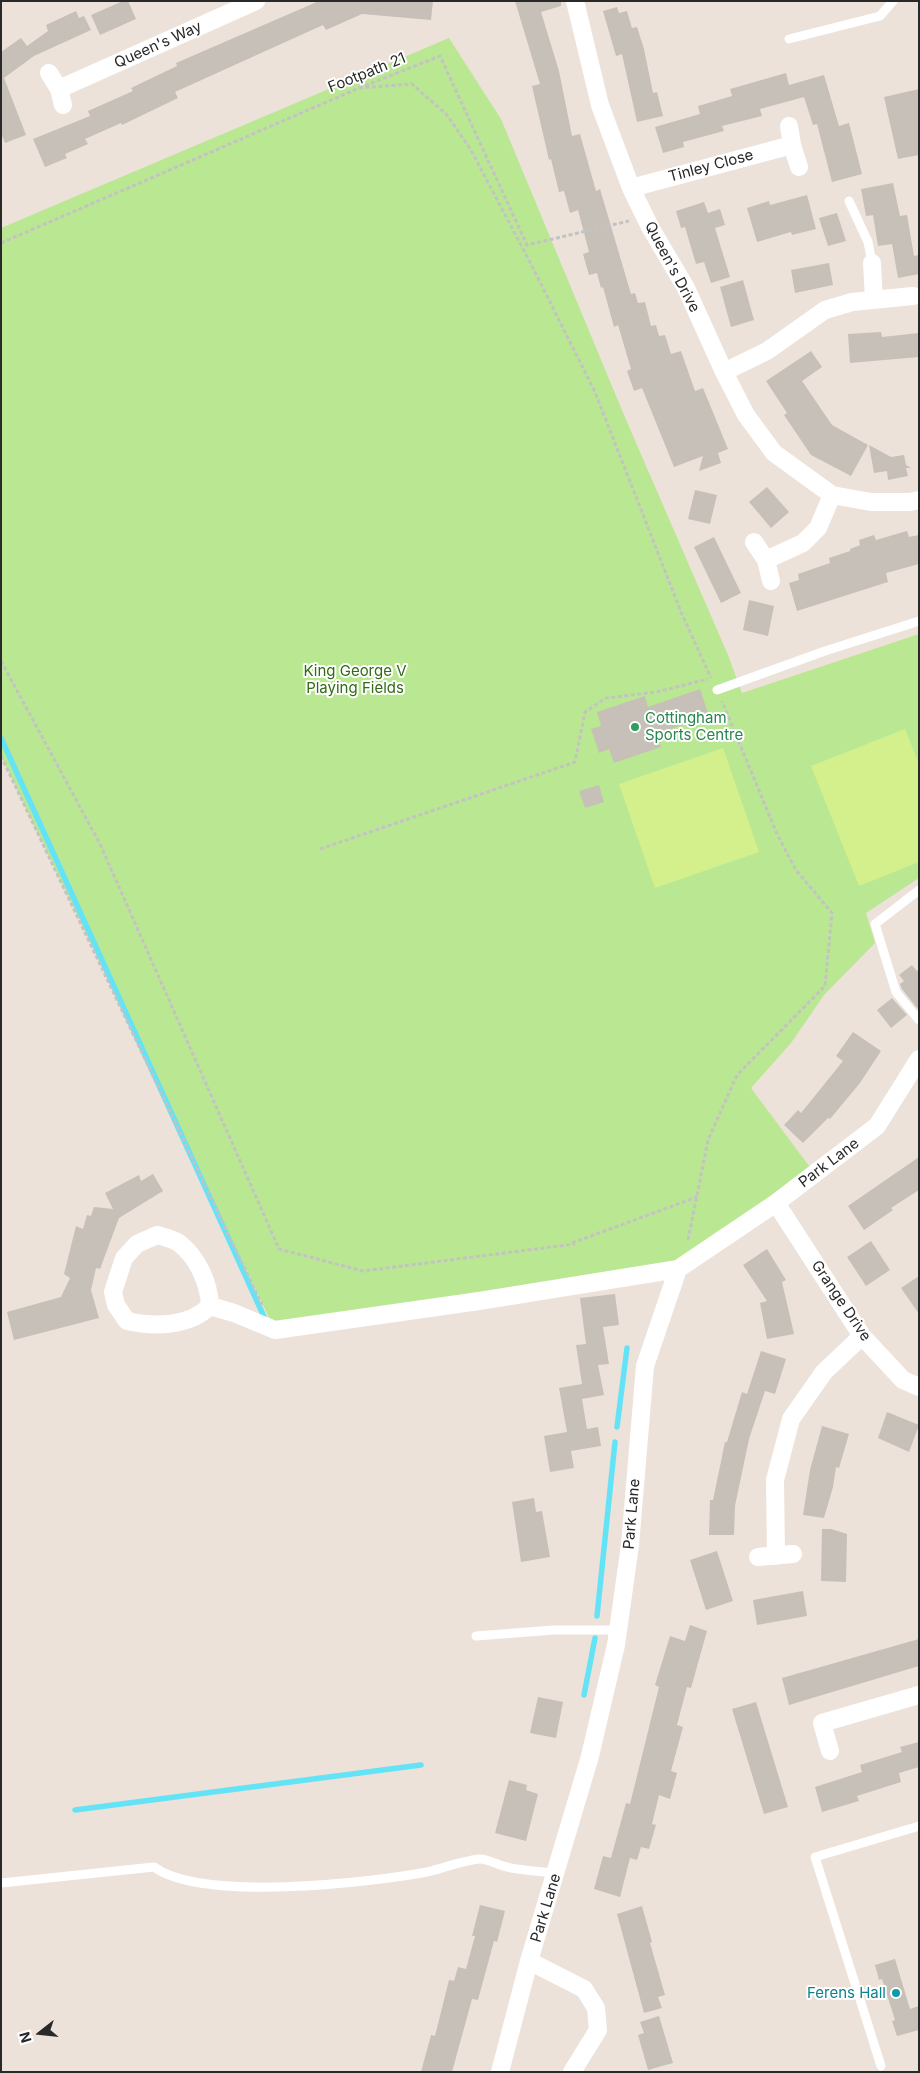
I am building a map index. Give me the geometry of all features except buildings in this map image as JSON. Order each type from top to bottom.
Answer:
[{"type":"street","name":"Queen's Way","points":[[49,73],[61,97],[256,1]]},
{"type":"street","name":"Queen's Drive","points":[[576,1],[600,105],[632,188],[645,217],[686,288],[724,372],[746,415],[774,453],[832,495],[871,502],[910,502],[919,500]]},
{"type":"street","points":[[789,126],[792,145],[800,167]]},
{"type":"street","name":"Tinley Close","points":[[632,188],[792,145]]},
{"type":"street","points":[[872,263],[874,300]]},
{"type":"street","points":[[724,372],[767,351],[825,310],[852,302],[913,296]]},
{"type":"street","points":[[766,560],[803,542],[818,528],[832,495]]},
{"type":"street","points":[[754,542],[766,560],[771,581]]},
{"type":"street","name":"Park Lane","points":[[500,2072],[529,1961],[557,1873],[590,1756],[618,1630],[630,1545],[645,1366],[681,1267],[776,1203],[877,1126],[919,1059]]},
{"type":"street","name":"Grange Drive","points":[[776,1203],[862,1336],[903,1380],[919,1387]]},
{"type":"street","points":[[157,1234],[178,1243],[197,1264],[209,1290],[210,1306],[201,1315],[174,1323],[144,1325],[127,1321],[116,1305],[113,1292],[124,1258],[137,1244],[157,1234]]},
{"type":"street","points":[[210,1306],[234,1313],[275,1330],[479,1301],[681,1267]]},
{"type":"street","points":[[758,1557],[785,1555],[775,1480],[791,1420],[824,1372],[862,1336]]},
{"type":"street","points":[[830,1751],[822,1724],[919,1695]]},
{"type":"street","points":[[529,1961],[584,1989],[596,2008],[598,2030],[572,2072]]},
{"type":"lane","points":[[789,39],[880,16],[893,1]]},
{"type":"lane","points":[[849,201],[868,242],[872,263]]},
{"type":"lane","points":[[717,690],[825,651],[919,621]]},
{"type":"lane","points":[[919,890],[875,924],[896,992],[919,1020]]},
{"type":"lane","points":[[476,1636],[554,1630],[618,1630]]},
{"type":"lane","points":[[882,2066],[815,1857],[919,1826]]},
{"type":"lane","points":[[1,1883],[154,1867],[165,1875],[207,1884],[253,1886],[341,1883],[427,1872],[481,1858],[508,1868],[557,1873]]},
{"type":"path","name":"Footpath 21","points":[[1,243],[359,88],[440,56],[527,245],[645,217]]},
{"type":"path","points":[[359,88],[412,84],[447,115],[471,150],[595,392],[681,612],[717,690],[778,834],[796,870],[832,913],[825,986],[737,1075],[708,1140],[681,1267]]},
{"type":"path","points":[[1,661],[100,844],[278,1249],[363,1271],[575,1244]]},
{"type":"path","points":[[320,849],[575,762],[585,712],[606,698],[657,692],[711,678]]},
{"type":"path","points":[[1,756],[275,1330]]},
{"type":"path","points":[[567,1245],[697,1197]]},
{"type":"green space","name":"King George V Playing Fields","points":[[449,38],[501,119],[624,415],[728,655],[742,693],[919,634],[919,878],[866,913],[875,943],[824,995],[791,1043],[751,1088],[815,1174],[678,1269],[273,1326],[1,756],[1,228]]},
{"type":"green space","points":[[905,729],[919,764],[919,862],[859,886],[811,766]]},
{"type":"green space","points":[[723,748],[759,852],[655,888],[619,784]]},
{"type":"waterway","points":[[1,738],[266,1321]]},
{"type":"waterway","points":[[617,1427],[627,1348]]},
{"type":"waterway","points":[[597,1616],[615,1442]]},
{"type":"waterway","points":[[584,1695],[595,1638]]},
{"type":"waterway","points":[[75,1810],[421,1765]]},
{"type":"place","name":"Cottingham Sports Centre","points":[[635,727]]},
{"type":"place","name":"Ferens Hall","points":[[896,1993]]}]
